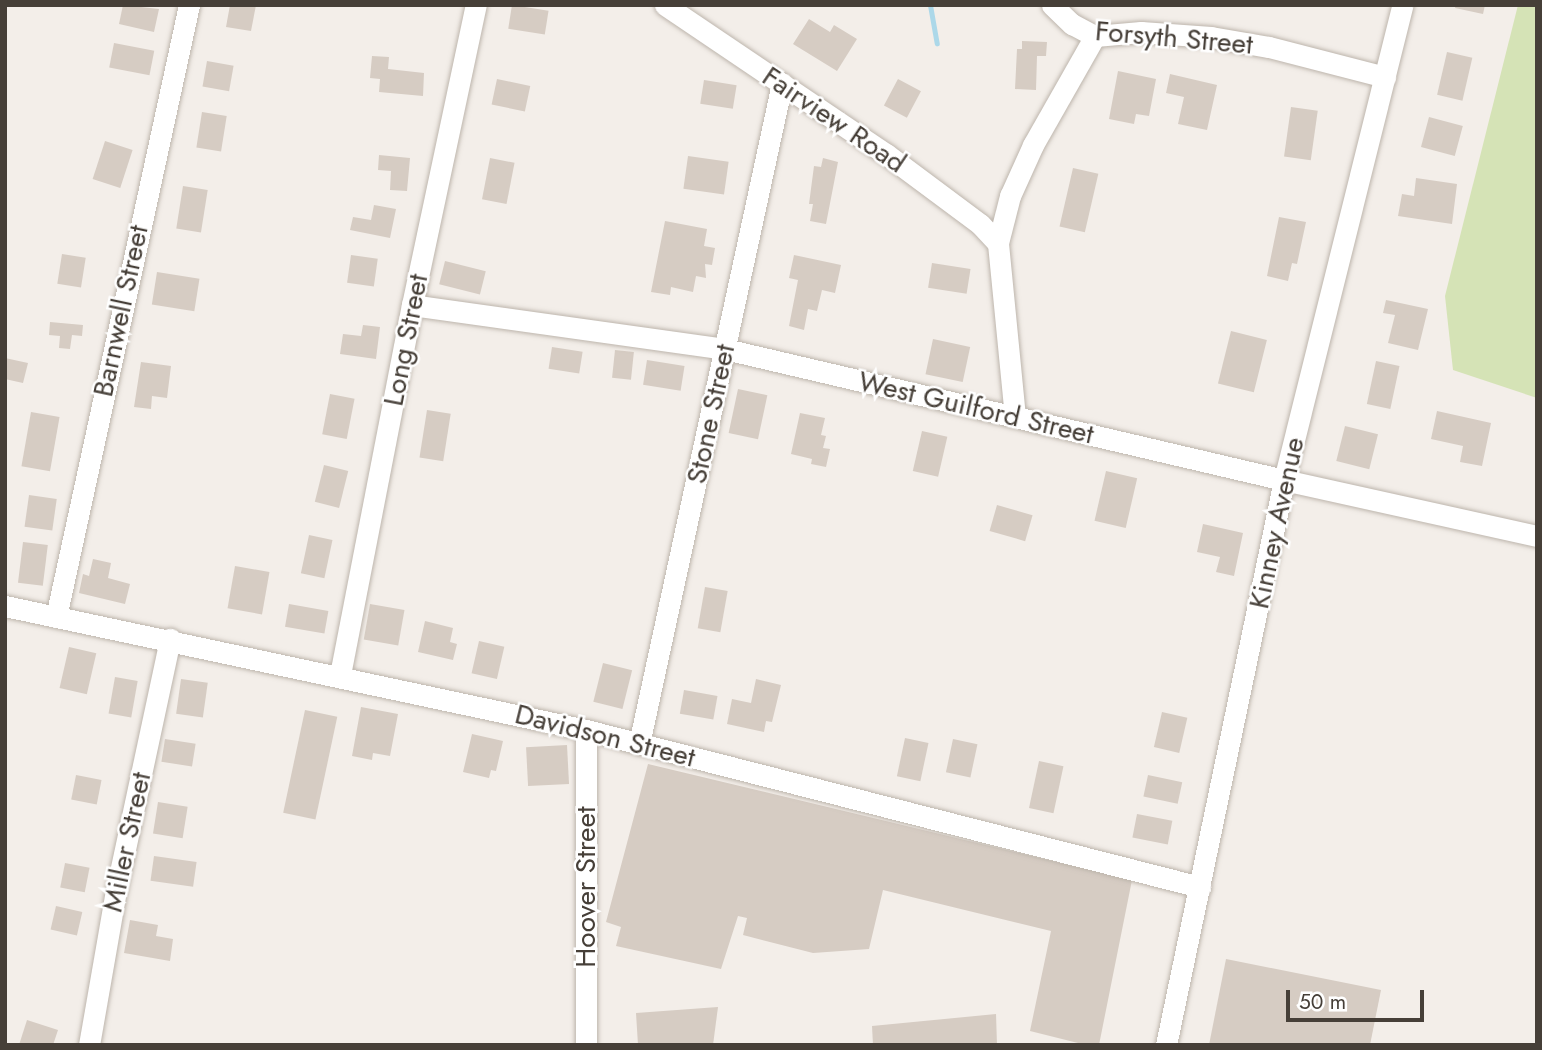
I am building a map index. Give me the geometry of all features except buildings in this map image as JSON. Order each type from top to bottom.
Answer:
[{"type":"street","name":"Barnwell Street","points":[[56,617],[188,5]]},
{"type":"street","name":"Long Street","points":[[340,675],[412,305],[476,5]]},
{"type":"street","name":"Fairview Road","points":[[665,5],[897,162],[980,224],[998,243]]},
{"type":"street","name":"Forsyth Street","points":[[1052,5],[1072,24],[1095,36],[1175,33],[1212,37],[1269,47],[1385,77]]},
{"type":"street","name":"Kinney Avenue","points":[[1167,1045],[1284,480],[1402,5]]},
{"type":"street","points":[[1015,418],[998,243],[1010,196],[1033,145],[1095,36]]},
{"type":"street","name":"Stone Street","points":[[639,744],[782,83]]},
{"type":"street","name":"West Guilford Street","points":[[412,305],[725,349],[1284,480],[1537,536]]},
{"type":"street","name":"Davidson Street","points":[[5,606],[340,675],[586,730],[1200,887]]},
{"type":"street","name":"Miller Street","points":[[89,1045],[116,891],[170,639]]},
{"type":"street","name":"Hoover Street","points":[[586,730],[586,1045]]},
{"type":"green space","points":[[1518,5],[1537,5],[1537,398],[1453,370],[1445,296]]},
{"type":"waterway","points":[[930,5],[937,43]]}]
